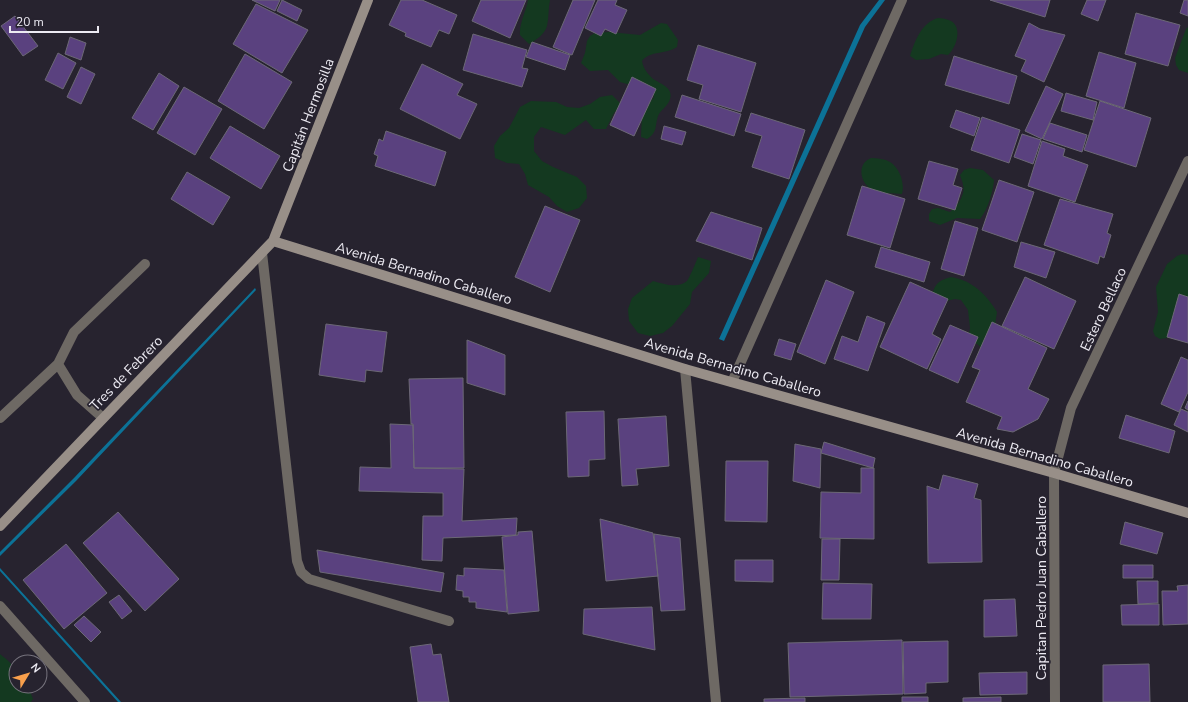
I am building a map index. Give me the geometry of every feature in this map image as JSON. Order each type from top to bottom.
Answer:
[{"type":"street","name":"Capitán Hermosilla","points":[[273,241],[368,0]]},
{"type":"street","points":[[732,382],[902,0]]},
{"type":"street","name":"Estero Bellaco","points":[[1054,473],[1071,408],[1188,161]]},
{"type":"street","name":"Tres de Febrero","points":[[0,526],[273,241]]},
{"type":"street","name":"Avenida Bernadino Caballero","points":[[273,241],[685,369],[1054,473],[1188,513]]},
{"type":"street","points":[[262,253],[298,561],[301,572],[308,579],[449,622]]},
{"type":"street","points":[[0,418],[58,364],[74,332],[145,264]]},
{"type":"street","points":[[58,364],[77,395],[103,418]]},
{"type":"street","points":[[685,369],[716,702]]},
{"type":"street","name":"Capitan Pedro Juan Caballero","points":[[1054,473],[1055,702]]},
{"type":"street","points":[[0,606],[85,702]]},
{"type":"green space","points":[[528,0],[550,0],[546,29],[540,37],[529,44],[520,35]]},
{"type":"green space","points":[[938,18],[943,18],[955,24],[957,28],[957,38],[954,48],[948,55],[941,54],[929,59],[916,60],[910,56],[920,33],[927,24]]},
{"type":"green space","points":[[661,23],[667,24],[678,40],[677,47],[668,51],[650,55],[642,61],[649,75],[668,88],[671,95],[668,104],[659,114],[655,131],[647,139],[641,137],[642,113],[654,97],[649,87],[644,82],[627,84],[620,82],[608,70],[590,71],[581,63],[585,53],[587,41],[590,36],[595,33],[609,32],[640,35]]},
{"type":"green space","points":[[1188,27],[1188,73],[1179,70],[1176,65],[1175,58]]},
{"type":"green space","points":[[612,95],[621,104],[614,113],[606,129],[594,129],[586,120],[565,135],[541,127],[534,137],[534,151],[542,161],[577,177],[586,186],[587,198],[579,208],[567,212],[557,206],[549,197],[528,185],[525,174],[519,164],[507,163],[495,158],[494,146],[500,136],[509,128],[520,107],[531,101],[556,102],[567,107],[579,108],[590,104],[600,97]]},
{"type":"green space","points":[[871,158],[886,160],[897,168],[901,176],[903,186],[902,194],[876,191],[865,183],[862,169],[866,161]]},
{"type":"green space","points":[[970,168],[983,170],[994,180],[990,200],[980,219],[957,218],[940,225],[929,221],[929,214],[932,209],[938,208],[950,212],[958,204],[964,189],[960,175],[964,170]]},
{"type":"green space","points":[[1182,254],[1188,255],[1188,301],[1176,332],[1167,338],[1160,339],[1155,336],[1153,331],[1158,312],[1156,287],[1167,264]]},
{"type":"green space","points":[[698,257],[711,261],[709,273],[692,292],[690,304],[672,326],[663,333],[650,336],[638,333],[629,321],[628,309],[632,298],[653,281],[671,285],[679,285],[687,281]]},
{"type":"green space","points":[[951,277],[966,281],[978,289],[989,300],[997,312],[994,332],[982,348],[972,340],[969,334],[970,328],[968,310],[961,300],[955,299],[942,302],[931,298],[937,284]]},
{"type":"green space","points":[[0,654],[8,660],[8,694],[31,694],[33,699],[31,702],[0,702]]},
{"type":"water","points":[[879,0],[885,0],[865,27],[724,341],[719,339],[860,25]]},
{"type":"water","points":[[255,288],[256,290],[76,481],[0,556],[0,552],[74,478]]},
{"type":"water","points":[[0,568],[121,702],[118,702],[0,571]]},
{"type":"building","points":[[252,0],[280,0],[275,11]]},
{"type":"building","points":[[282,0],[302,10],[297,21],[277,11]]},
{"type":"building","points":[[401,0],[422,0],[457,15],[449,34],[439,30],[431,47],[405,36],[406,33],[389,25]]},
{"type":"building","points":[[481,0],[526,0],[510,38],[472,21]]},
{"type":"building","points":[[573,0],[595,0],[572,55],[553,47]]},
{"type":"building","points":[[598,0],[617,0],[615,5],[627,10],[616,34],[605,29],[601,36],[585,28]]},
{"type":"building","points":[[990,0],[1050,0],[1045,17]]},
{"type":"building","points":[[1087,0],[1106,0],[1098,21],[1081,14]]},
{"type":"building","points":[[1184,0],[1188,0],[1188,16],[1180,13]]},
{"type":"building","points":[[256,4],[308,30],[282,73],[233,44]]},
{"type":"building","points":[[1136,13],[1180,25],[1168,66],[1125,54]]},
{"type":"building","points":[[15,16],[38,46],[23,56],[1,26]]},
{"type":"building","points":[[1029,23],[1040,29],[1065,35],[1044,82],[1021,71],[1026,60],[1015,56]]},
{"type":"building","points":[[473,34],[527,50],[522,68],[528,69],[522,87],[463,70]]},
{"type":"building","points":[[70,37],[86,43],[81,60],[65,54]]},
{"type":"building","points":[[532,42],[570,55],[565,70],[526,57]]},
{"type":"building","points":[[698,45],[756,63],[741,112],[699,99],[703,85],[687,80]]},
{"type":"building","points":[[1099,52],[1136,63],[1124,108],[1086,96]]},
{"type":"building","points":[[58,53],[76,63],[63,89],[45,80]]},
{"type":"building","points":[[245,54],[292,82],[264,129],[218,101]]},
{"type":"building","points":[[954,56],[1017,76],[1009,104],[945,85]]},
{"type":"building","points":[[422,64],[463,84],[457,95],[477,104],[460,139],[400,109]]},
{"type":"building","points":[[81,67],[95,74],[81,104],[67,97]]},
{"type":"building","points":[[159,73],[179,86],[153,130],[132,118]]},
{"type":"building","points":[[632,77],[656,89],[634,136],[610,125]]},
{"type":"building","points":[[1046,86],[1063,94],[1042,139],[1025,131]]},
{"type":"building","points":[[184,87],[222,109],[195,155],[157,133]]},
{"type":"building","points":[[1066,93],[1097,102],[1093,120],[1061,111]]},
{"type":"building","points":[[682,95],[741,114],[734,136],[675,117]]},
{"type":"building","points":[[1100,101],[1151,118],[1136,167],[1084,150]]},
{"type":"building","points":[[956,110],[980,118],[974,136],[950,127]]},
{"type":"building","points":[[751,113],[805,130],[789,179],[752,167],[762,136],[745,131]]},
{"type":"building","points":[[982,117],[1020,130],[1009,163],[971,150]]},
{"type":"building","points":[[1050,123],[1087,135],[1082,152],[1043,139]]},
{"type":"building","points":[[230,126],[280,156],[261,189],[210,158]]},
{"type":"building","points":[[664,126],[686,132],[682,145],[661,139]]},
{"type":"building","points":[[386,131],[446,152],[435,186],[375,166],[378,156],[374,154],[379,139],[383,141]]},
{"type":"building","points":[[1022,134],[1041,140],[1033,164],[1014,157]]},
{"type":"building","points":[[1042,141],[1065,149],[1063,156],[1088,165],[1075,202],[1028,186]]},
{"type":"building","points":[[929,161],[958,169],[953,185],[962,188],[955,210],[918,199]]},
{"type":"building","points":[[187,172],[230,197],[213,225],[171,199]]},
{"type":"building","points":[[999,180],[1034,192],[1017,242],[982,230]]},
{"type":"building","points":[[862,186],[905,199],[890,248],[847,235]]},
{"type":"building","points":[[1060,199],[1113,214],[1107,233],[1111,235],[1104,258],[1100,256],[1098,264],[1044,245]]},
{"type":"building","points":[[545,206],[580,220],[550,292],[515,277]]},
{"type":"building","points":[[711,212],[762,228],[752,260],[696,241]]},
{"type":"building","points":[[955,221],[978,228],[964,276],[941,269]]},
{"type":"building","points":[[1021,242],[1055,252],[1046,278],[1014,267]]},
{"type":"building","points":[[881,247],[930,262],[924,282],[875,267]]},
{"type":"building","points":[[1025,277],[1076,301],[1054,349],[1002,326]]},
{"type":"building","points":[[826,280],[854,292],[825,364],[797,352]]},
{"type":"building","points":[[910,282],[948,299],[932,334],[941,339],[927,369],[880,347]]},
{"type":"building","points":[[1179,294],[1188,297],[1188,343],[1167,337]]},
{"type":"building","points":[[867,316],[885,323],[868,371],[834,359],[842,336],[858,342]]},
{"type":"building","points":[[992,322],[1047,348],[1028,389],[1049,399],[1038,419],[1013,432],[997,429],[1002,417],[966,402],[980,370],[972,367]]},
{"type":"building","points":[[326,324],[387,332],[382,372],[366,370],[365,382],[319,375]]},
{"type":"building","points":[[950,325],[978,337],[958,383],[929,370]]},
{"type":"building","points":[[779,339],[796,344],[791,360],[774,355]]},
{"type":"building","points":[[467,340],[505,355],[505,395],[467,383]]},
{"type":"building","points":[[1181,357],[1188,360],[1188,392],[1179,412],[1161,404]]},
{"type":"building","points":[[463,378],[464,468],[414,468],[413,424],[411,424],[409,379]]},
{"type":"building","points":[[1188,401],[1188,410],[1185,408]]},
{"type":"building","points":[[1181,409],[1188,412],[1188,432],[1174,425]]},
{"type":"building","points":[[604,411],[605,459],[589,460],[589,476],[568,477],[566,412]]},
{"type":"building","points":[[1126,415],[1175,431],[1169,453],[1119,438]]},
{"type":"building","points":[[666,416],[669,466],[636,469],[638,485],[622,486],[618,419]]},
{"type":"building","points":[[390,424],[413,425],[414,468],[464,469],[462,521],[517,518],[516,535],[443,538],[442,561],[422,560],[423,516],[443,516],[443,493],[359,491],[360,467],[391,468]]},
{"type":"building","points":[[824,442],[875,458],[873,468],[821,453]]},
{"type":"building","points":[[795,444],[821,449],[820,488],[793,481]]},
{"type":"building","points":[[726,461],[768,461],[767,522],[725,521]]},
{"type":"building","points":[[861,468],[874,468],[874,539],[820,538],[821,492],[861,493]]},
{"type":"building","points":[[943,475],[978,484],[974,498],[981,500],[982,562],[928,563],[927,486],[939,490]]},
{"type":"building","points":[[118,512],[179,579],[145,611],[83,543]]},
{"type":"building","points":[[600,519],[653,533],[658,576],[606,581]]},
{"type":"building","points":[[1125,522],[1163,533],[1157,554],[1120,544]]},
{"type":"building","points":[[532,531],[539,611],[508,614],[502,537],[518,535],[518,532]]},
{"type":"building","points":[[654,534],[680,538],[685,610],[661,611]]},
{"type":"building","points":[[822,539],[840,539],[839,580],[821,580]]},
{"type":"building","points":[[66,544],[107,593],[64,629],[23,580]]},
{"type":"building","points":[[317,550],[444,573],[441,592],[320,572]]},
{"type":"building","points":[[735,560],[773,560],[773,582],[735,581]]},
{"type":"building","points":[[1123,565],[1153,565],[1153,578],[1123,578]]},
{"type":"building","points":[[464,568],[504,570],[507,612],[476,608],[476,602],[469,602],[469,597],[463,597],[463,591],[456,590],[457,575],[464,576]]},
{"type":"building","points":[[1137,581],[1158,581],[1158,603],[1138,604]]},
{"type":"building","points":[[823,583],[872,584],[871,619],[822,619]]},
{"type":"building","points":[[1188,585],[1188,624],[1163,625],[1162,591],[1178,591],[1177,586]]},
{"type":"building","points":[[119,595],[132,611],[122,619],[109,602]]},
{"type":"building","points":[[1015,599],[1017,636],[984,637],[984,600]]},
{"type":"building","points":[[1159,604],[1159,625],[1122,625],[1121,605]]},
{"type":"building","points":[[652,607],[655,650],[583,634],[584,609]]},
{"type":"building","points":[[84,616],[101,632],[91,642],[74,625]]},
{"type":"building","points":[[902,640],[903,694],[790,697],[788,643]]},
{"type":"building","points":[[948,641],[948,682],[926,683],[926,693],[904,694],[903,642]]},
{"type":"building","points":[[431,644],[433,655],[441,654],[449,702],[418,702],[410,647]]},
{"type":"building","points":[[1149,664],[1150,702],[1103,702],[1103,665]]},
{"type":"building","points":[[1027,672],[1027,694],[980,695],[979,673]]},
{"type":"building","points":[[902,697],[928,697],[928,702],[902,702]]},
{"type":"building","points":[[1001,697],[1001,702],[963,702],[963,698]]},
{"type":"building","points":[[805,698],[805,702],[764,702],[764,699]]}]
